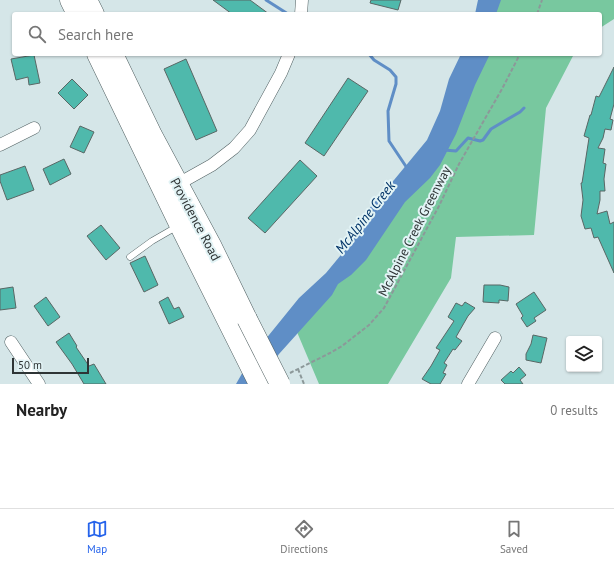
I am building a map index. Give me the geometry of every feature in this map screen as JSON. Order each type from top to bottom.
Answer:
[{"type":"main road","points":[[70,0],[76,12]]},
{"type":"main road","points":[[87,0],[93,12]]},
{"type":"main road","name":"Providence Road","points":[[98,56],[179,225],[241,327],[280,384]]},
{"type":"main road","name":"Providence Road","points":[[114,56],[152,135],[212,247],[241,327],[259,384]]},
{"type":"street","points":[[301,12],[302,0]]},
{"type":"street","points":[[178,184],[212,165],[234,148],[250,130],[289,56]]},
{"type":"street","points":[[0,145],[34,128]]},
{"type":"street","points":[[468,384],[495,338]]},
{"type":"street","points":[[11,342],[39,384]]},
{"type":"lane","points":[[130,257],[152,241],[179,225]]},
{"type":"path","points":[[538,12],[542,0]]},
{"type":"path","name":"McAlpine Creek Greenway","points":[[304,384],[298,369],[342,346],[370,325],[384,308],[439,206],[459,164],[519,56]]},
{"type":"green space","points":[[492,0],[614,0],[614,19],[602,27],[602,12],[489,12]]},
{"type":"green space","points":[[475,56],[573,56],[546,108],[534,235],[456,237],[451,278],[388,384],[319,384],[294,325],[438,152]]},
{"type":"water","points":[[478,0],[501,0],[497,12],[475,12]]},
{"type":"water","name":"McAlpine Creek","points":[[460,56],[489,56],[475,85],[456,134],[440,165],[430,178],[405,202],[366,260],[351,275],[338,284],[332,295],[279,354],[256,384],[236,384],[252,356],[299,298],[326,273],[345,250],[367,211],[427,140],[440,111],[449,79]]},
{"type":"building","points":[[213,0],[250,0],[266,12],[229,12]]},
{"type":"building","points":[[371,0],[401,0],[398,10],[370,3]]},
{"type":"building","points":[[34,56],[40,83],[29,85],[28,77],[16,80],[11,59]]},
{"type":"building","points":[[186,59],[217,131],[196,140],[164,69]]},
{"type":"building","points":[[614,67],[614,104],[610,119],[613,120],[611,130],[605,129],[603,138],[598,148],[605,149],[603,163],[606,164],[604,179],[605,191],[600,191],[597,214],[607,211],[610,224],[614,222],[614,273],[598,237],[594,238],[591,228],[585,229],[581,216],[583,200],[581,183],[589,138],[584,136],[596,96],[599,97]]},
{"type":"building","points":[[348,78],[368,91],[324,156],[305,143]]},
{"type":"building","points":[[72,79],[88,95],[74,109],[58,93]]},
{"type":"building","points":[[80,126],[94,132],[84,153],[70,147]]},
{"type":"building","points":[[64,159],[71,174],[50,185],[43,169]]},
{"type":"building","points":[[300,160],[317,176],[265,233],[248,218]]},
{"type":"building","points":[[25,166],[34,190],[7,200],[0,181],[0,175]]},
{"type":"building","points":[[101,225],[120,248],[106,260],[87,236]]},
{"type":"building","points":[[145,256],[158,285],[144,292],[130,263]]},
{"type":"building","points":[[484,285],[500,285],[509,287],[508,301],[499,300],[499,303],[483,302]]},
{"type":"building","points":[[13,287],[16,308],[0,310],[0,289]]},
{"type":"building","points":[[534,292],[546,310],[534,318],[536,321],[527,327],[521,318],[523,316],[516,304]]},
{"type":"building","points":[[46,297],[60,317],[48,326],[34,306]]},
{"type":"building","points":[[168,297],[174,309],[179,307],[184,317],[169,324],[159,302]]},
{"type":"building","points":[[465,302],[475,308],[468,316],[456,337],[462,341],[455,350],[453,349],[444,363],[447,365],[443,373],[446,374],[440,384],[431,384],[422,379],[440,350],[436,348],[454,321],[448,317],[456,303],[462,306]]},
{"type":"building","points":[[69,333],[77,346],[76,347],[89,366],[94,364],[106,384],[84,384],[56,342]]},
{"type":"building","points":[[533,335],[547,338],[541,363],[526,360],[526,354],[531,344]]},
{"type":"building","points":[[519,367],[526,375],[520,380],[523,384],[505,384],[501,380],[511,371],[513,373]]},
{"type":"waterway","points":[[266,0],[285,12]]},
{"type":"waterway","points":[[371,56],[374,60],[390,70],[396,77],[396,84],[388,111],[389,141],[407,168]]},
{"type":"waterway","points":[[444,150],[456,151],[468,138],[480,141],[483,140],[491,129],[520,112],[524,108]]}]
